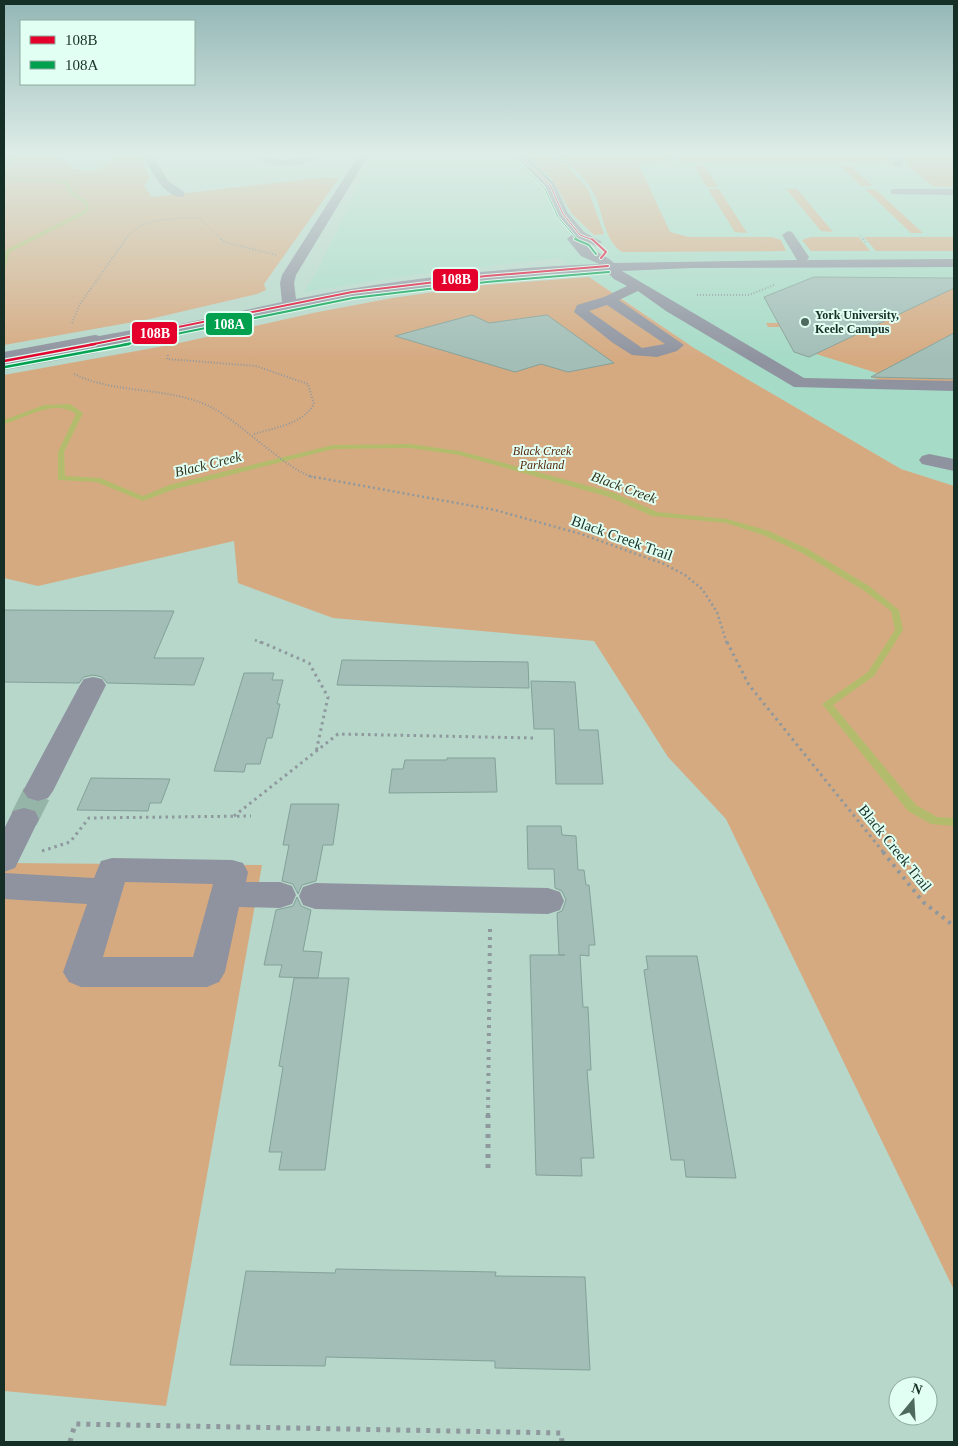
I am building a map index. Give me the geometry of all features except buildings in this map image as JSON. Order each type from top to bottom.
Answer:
[{"type":"street","points":[[289,304],[287,284],[289,275],[321,223]]},
{"type":"street","points":[[571,223],[580,235],[573,239],[586,253],[605,262],[619,276],[652,293],[671,308],[800,383],[954,386]]},
{"type":"street","points":[[788,235],[802,257]]},
{"type":"street","points":[[4,361],[172,330],[352,292],[605,262],[802,257],[954,257]]},
{"type":"street","points":[[605,262],[692,264],[954,263]]},
{"type":"street","points":[[609,300],[676,345],[668,349],[652,352],[637,352],[581,312],[582,308],[609,300],[638,286]]},
{"type":"street","points":[[929,460],[954,465]]},
{"type":"street","points":[[38,791],[93,685]]},
{"type":"street","points":[[6,855],[24,819]]},
{"type":"street","points":[[112,870],[232,872],[226,894],[208,972],[81,972],[107,892],[112,870]]},
{"type":"street","points":[[4,886],[107,892]]},
{"type":"street","points":[[226,894],[280,895]]},
{"type":"street","points":[[315,896],[548,901]]},
{"type":"path","points":[[169,353],[167,359],[172,361],[190,360],[256,366],[308,384],[314,404],[310,411],[294,420],[254,434]]},
{"type":"path","name":"Black Creek Trail","points":[[268,448],[287,464],[308,476],[326,481],[495,510],[571,531],[622,548],[685,575],[702,589],[716,612],[728,649],[749,685],[923,902],[954,926]]},
{"type":"path","points":[[255,640],[310,662],[328,697],[316,752]]},
{"type":"path","points":[[234,816],[338,734],[533,738]]},
{"type":"path","points":[[6,855],[39,852],[70,842],[88,818],[251,816]]},
{"type":"path","points":[[488,1168],[491,900]]},
{"type":"path","points":[[70,1442],[75,1424],[561,1433],[562,1442]]},
{"type":"shaded area","name":"York University, Keele Campus","points":[[340,223],[954,223],[954,486],[901,469],[694,348],[619,296],[559,258],[419,274],[304,292],[318,270]]},
{"type":"green space","points":[[4,223],[307,223],[264,284],[266,290],[257,294],[150,319],[4,345]]},
{"type":"green space","points":[[582,223],[600,223],[604,234],[594,235]]},
{"type":"green space","points":[[666,223],[670,232],[689,237],[772,237],[781,240],[786,251],[622,252],[615,246],[604,224]]},
{"type":"green space","points":[[730,223],[741,223],[747,233],[735,232]]},
{"type":"green space","points":[[815,223],[826,223],[833,232],[821,231]]},
{"type":"green space","points":[[901,223],[913,223],[923,233],[911,233]]},
{"type":"green space","points":[[811,237],[859,237],[870,251],[811,251],[802,240]]},
{"type":"green space","points":[[864,237],[954,237],[954,251],[876,251]]},
{"type":"green space","name":"Black Creek Parkland","points":[[589,277],[694,348],[901,469],[954,486],[954,1290],[726,819],[668,757],[594,641],[333,618],[238,583],[234,541],[38,586],[4,578],[4,375],[175,344],[313,313],[392,298],[485,285]]},
{"type":"green space","points":[[814,277],[954,279],[954,382],[883,381],[871,377],[877,373],[816,354],[809,357],[794,352],[780,327],[768,327],[766,323],[778,323],[764,297],[814,282],[806,280]]},
{"type":"green space","points":[[4,863],[262,865],[166,1406],[4,1391]]},
{"type":"waterway","name":"Black Creek","points":[[4,266],[8,251],[62,223]]},
{"type":"waterway","name":"Black Creek","points":[[4,422],[44,407],[70,406],[80,413],[61,452],[61,478],[97,480],[143,499],[172,487],[333,447],[410,446],[460,453],[612,495],[655,514],[727,521],[766,533],[805,551],[866,588],[895,610],[899,630],[871,674],[827,704],[912,808],[935,821],[954,822]]},
{"type":"tunnel","points":[[24,819],[38,791]]},
{"type":"transit line","name":"108A","points":[[563,223],[575,239],[589,245],[596,254]]},
{"type":"transit line","name":"108B","points":[[571,223],[580,235],[592,239],[606,252],[601,258]]},
{"type":"transit line","name":"108B","points":[[4,361],[172,330],[352,292],[486,276],[608,266]]},
{"type":"transit line","name":"108A","points":[[5,367],[173,336],[353,298],[487,282],[609,272]]},
{"type":"place","name":"York University, Keele Campus","points":[[805,322]]}]
